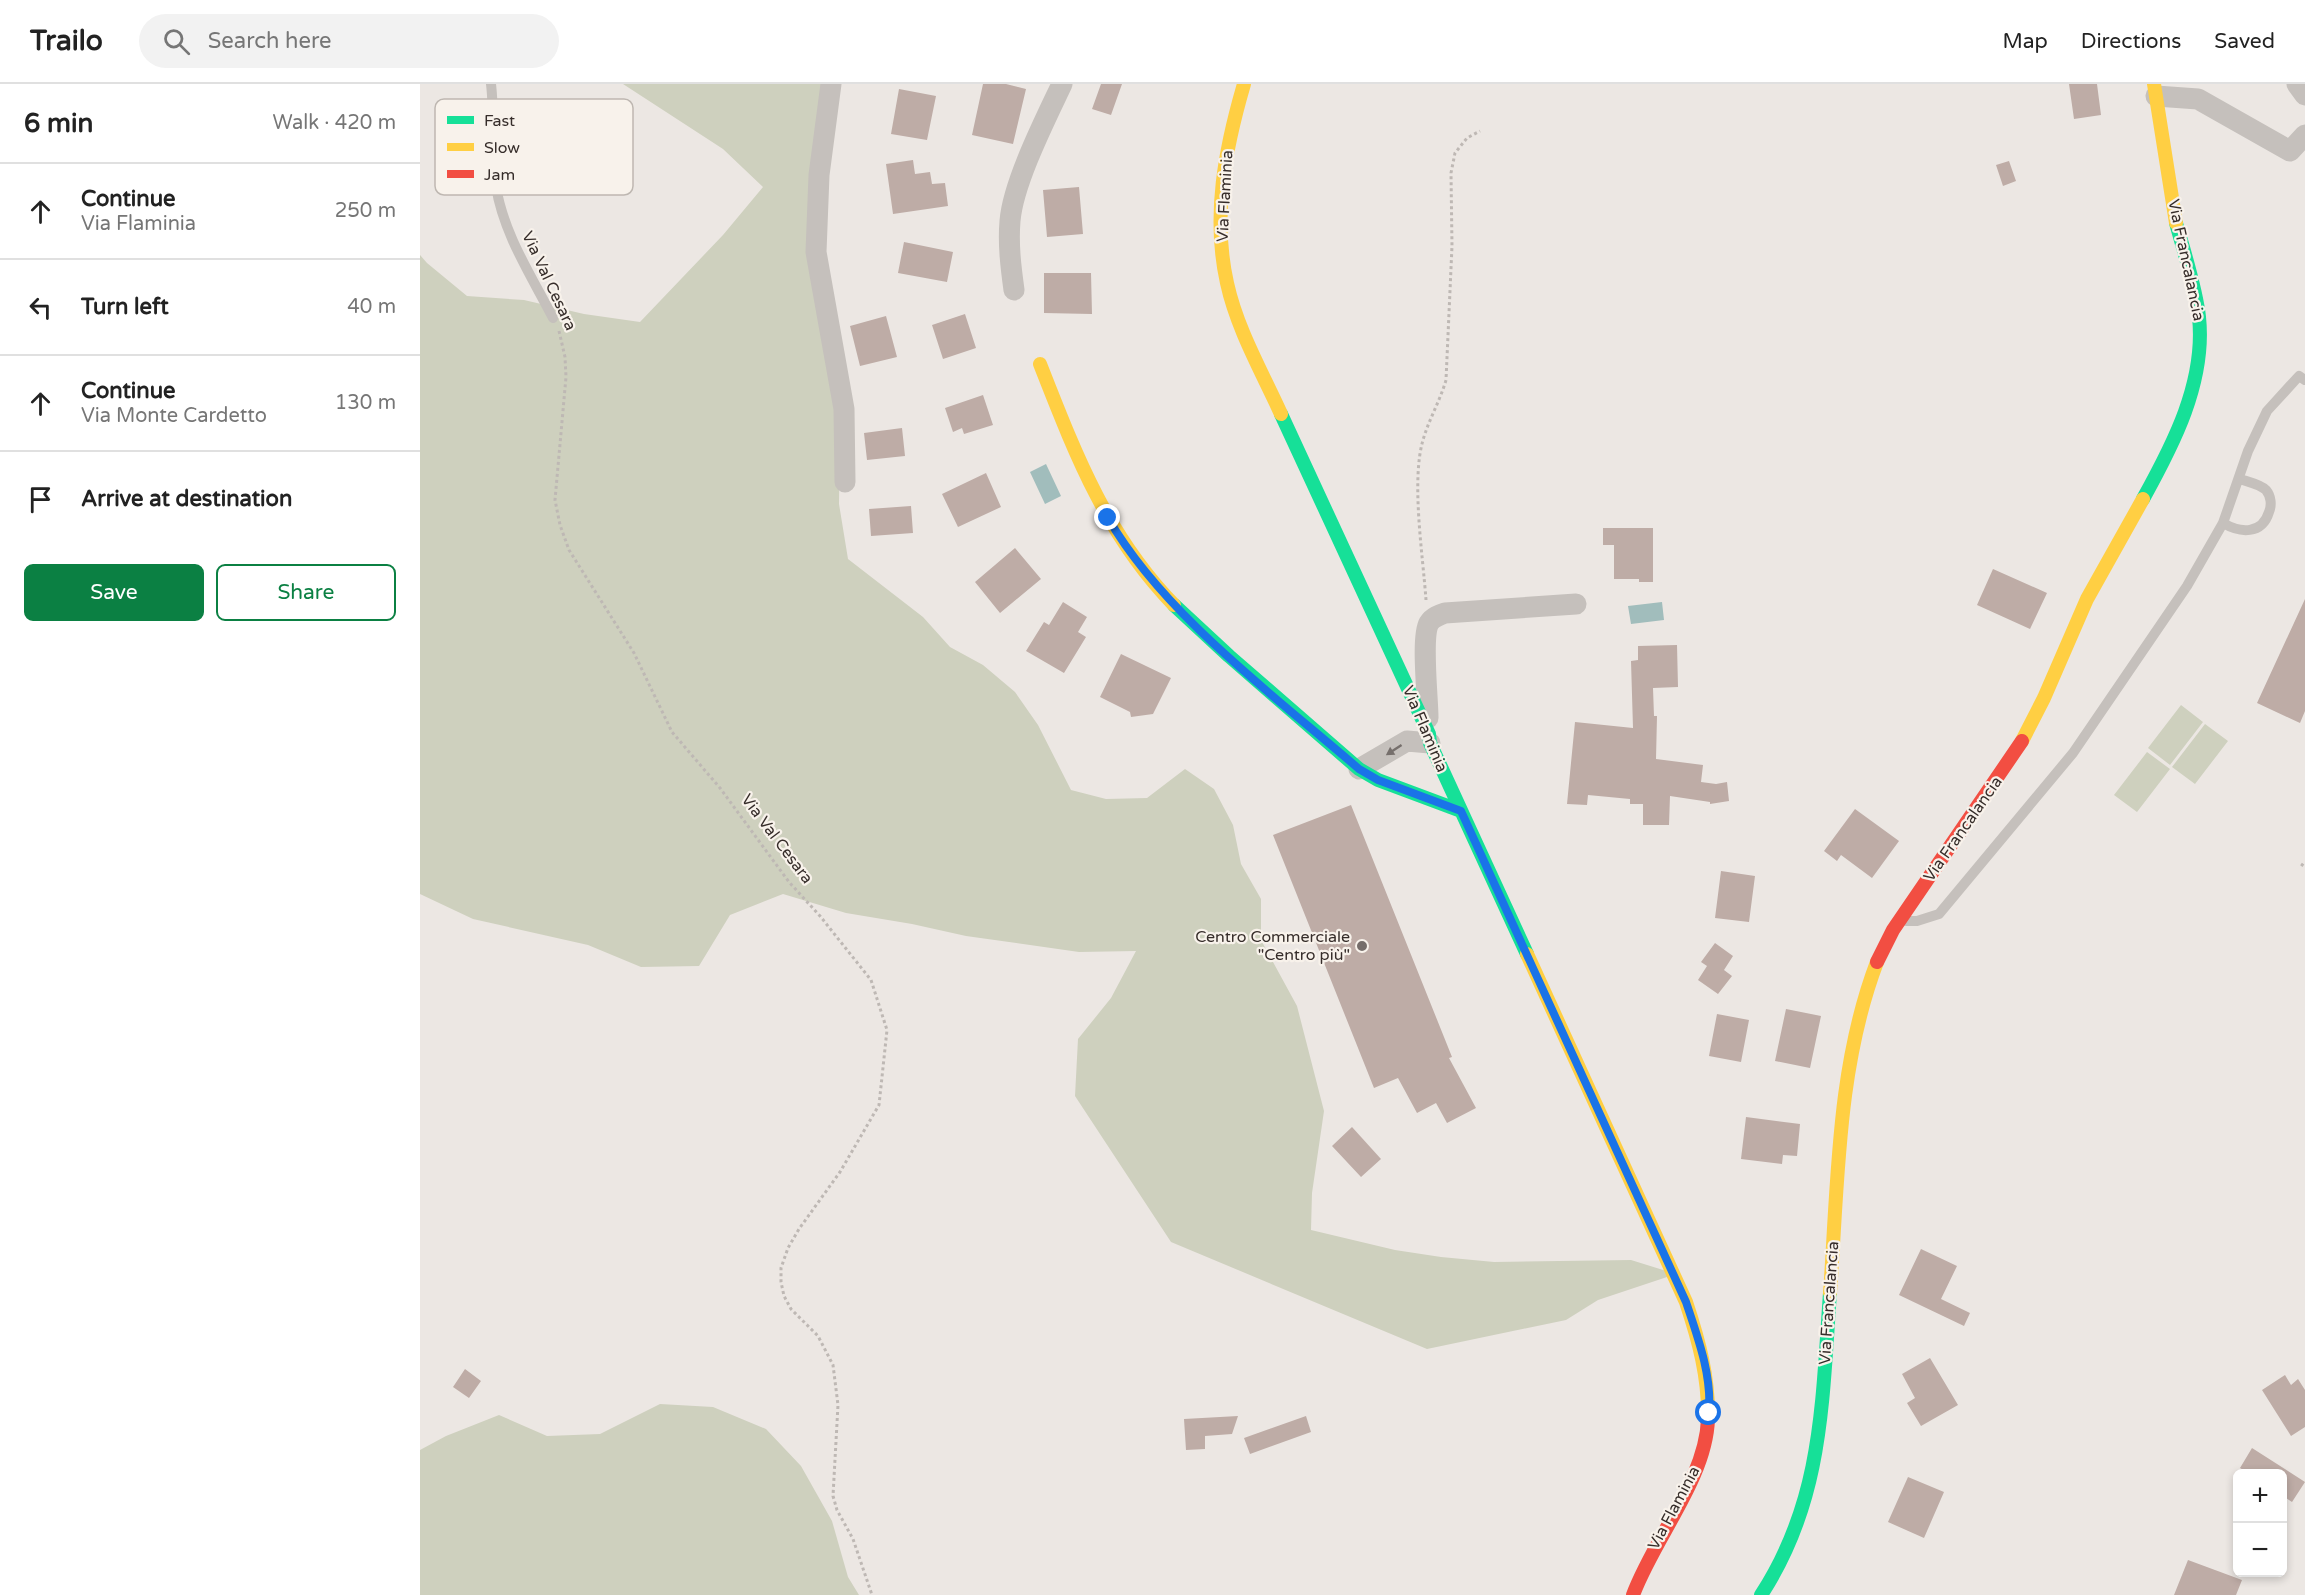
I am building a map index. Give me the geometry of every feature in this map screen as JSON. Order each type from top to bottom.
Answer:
[{"type":"street","points":[[831,84],[819,175],[816,252],[844,409],[845,482]]},
{"type":"street","points":[[1014,290],[1009,242],[1011,213],[1020,182],[1062,84]]},
{"type":"street","name":"Via Flaminia","points":[[1244,84],[1230,130],[1220,217],[1222,252],[1232,298],[1250,348],[1686,1302],[1705,1364],[1710,1403],[1704,1449],[1683,1496],[1650,1552],[1634,1595]]},
{"type":"street","points":[[2297,84],[2305,95]]},
{"type":"street","points":[[2155,90],[2198,99],[2290,151],[2305,135]]},
{"type":"street","name":"Via Francalancia","points":[[1761,1595],[1794,1539],[1811,1481],[1820,1422],[1846,1085],[1855,1025],[1878,959],[1899,921],[2022,741],[2051,684],[2087,599],[2156,477],[2178,429],[2197,373],[2201,335],[2196,297],[2175,217],[2155,90]]},
{"type":"street","points":[[1040,364],[1086,473],[1116,531],[1138,564],[1196,625],[1359,769],[1378,780],[1461,811]]},
{"type":"street","points":[[1359,769],[1407,741],[1430,738],[1425,639],[1428,627],[1435,617],[1445,613],[1576,604]]},
{"type":"street","points":[[1423,797],[1436,792],[1447,779]]},
{"type":"lane","name":"Via Val Cesara","points":[[491,84],[492,99]]},
{"type":"lane","name":"Via Val Cesara","points":[[499,195],[514,243],[553,318]]},
{"type":"lane","points":[[1899,921],[1917,921],[1939,914],[2073,753],[2187,586],[2223,523],[2248,451],[2267,411],[2299,376],[2305,380]]},
{"type":"lane","points":[[2223,523],[2234,529],[2254,529],[2263,525],[2267,519],[2272,505],[2268,492],[2260,486],[2240,479]]},
{"type":"path","points":[[1428,627],[1418,470],[1423,440],[1446,380],[1452,246],[1451,172],[1455,153],[1467,138],[1480,131]]},
{"type":"path","name":"Via Val Cesara","points":[[553,318],[564,348],[566,377],[555,500],[560,525],[569,550],[634,653],[672,732],[731,802],[789,882],[820,916],[871,980],[887,1030],[879,1105],[840,1172],[788,1248],[781,1275],[784,1296],[791,1309],[818,1336],[833,1365],[838,1405],[833,1496],[837,1510],[853,1539],[872,1595]]},
{"type":"green space","points":[[623,84],[828,84],[815,151],[840,421],[839,504],[848,559],[923,617],[950,647],[983,665],[1015,692],[1038,725],[1071,790],[1106,799],[1147,798],[1185,769],[1214,789],[1233,825],[1241,864],[1261,899],[1261,940],[1297,1006],[1324,1111],[1312,1193],[1311,1230],[1395,1250],[1441,1257],[1494,1262],[1631,1260],[1676,1274],[1598,1300],[1566,1320],[1427,1349],[1171,1242],[1075,1096],[1078,1039],[1111,998],[1136,951],[1079,952],[966,936],[846,913],[783,894],[730,915],[699,966],[641,967],[588,945],[473,919],[420,894],[420,255],[467,296],[524,300],[584,314],[640,322],[723,235],[763,187],[723,149]]},
{"type":"green space","points":[[2181,705],[2203,722],[2170,765],[2148,748]]},
{"type":"green space","points":[[2205,724],[2228,741],[2195,784],[2172,767]]},
{"type":"green space","points":[[2147,752],[2170,769],[2137,812],[2114,795]]},
{"type":"green space","points":[[660,1404],[713,1407],[766,1429],[801,1466],[832,1521],[848,1577],[859,1595],[420,1595],[420,1450],[446,1436],[499,1415],[547,1436],[600,1434]]},
{"type":"water","points":[[1046,464],[1061,496],[1045,504],[1030,472]]},
{"type":"water","points":[[1662,602],[1664,620],[1631,624],[1628,606]]},
{"type":"building","points":[[983,84],[1006,84],[1026,89],[1013,144],[972,135]]},
{"type":"building","points":[[1101,84],[1122,84],[1111,115],[1092,109]]},
{"type":"building","points":[[2069,84],[2097,84],[2101,115],[2074,119]]},
{"type":"building","points":[[899,89],[936,96],[927,140],[891,134]]},
{"type":"building","points":[[913,160],[915,174],[930,172],[932,184],[945,183],[948,206],[893,214],[886,164]]},
{"type":"building","points":[[2009,161],[2016,181],[2003,186],[1996,165]]},
{"type":"building","points":[[1079,187],[1083,234],[1047,237],[1043,190]]},
{"type":"building","points":[[904,242],[953,252],[947,282],[898,273]]},
{"type":"building","points":[[1044,273],[1091,273],[1092,314],[1044,313]]},
{"type":"building","points":[[965,314],[976,348],[943,359],[932,325]]},
{"type":"building","points":[[886,316],[897,357],[860,366],[850,326]]},
{"type":"building","points":[[983,395],[993,425],[964,434],[962,428],[953,432],[945,408]]},
{"type":"building","points":[[902,428],[905,456],[867,460],[864,433]]},
{"type":"building","points":[[986,473],[1001,507],[958,527],[942,494]]},
{"type":"building","points":[[911,506],[913,533],[871,536],[869,509]]},
{"type":"building","points":[[1603,528],[1653,528],[1653,582],[1639,582],[1639,579],[1614,579],[1614,545],[1603,545]]},
{"type":"building","points":[[1015,548],[1041,579],[1000,613],[975,582]]},
{"type":"building","points":[[1993,569],[2047,593],[2030,629],[1977,605]]},
{"type":"building","points":[[2305,599],[2305,711],[2300,723],[2257,703]]},
{"type":"building","points":[[1063,602],[1087,617],[1078,632],[1086,637],[1064,673],[1026,651],[1044,622],[1049,625]]},
{"type":"building","points":[[1677,645],[1678,687],[1653,688],[1654,716],[1657,716],[1656,759],[1703,765],[1701,782],[1716,784],[1727,782],[1729,801],[1710,804],[1710,802],[1670,796],[1669,825],[1643,825],[1643,804],[1630,804],[1630,799],[1588,795],[1587,805],[1567,804],[1575,722],[1633,728],[1631,661],[1638,660],[1638,646]]},
{"type":"building","points":[[1121,654],[1171,678],[1153,714],[1131,717],[1130,712],[1100,697]]},
{"type":"building","name":"Centro Commerciale \"Centro più\"","points":[[1351,805],[1452,1057],[1449,1058],[1476,1108],[1447,1123],[1436,1103],[1417,1113],[1398,1078],[1374,1088],[1273,835]]},
{"type":"building","points":[[1855,809],[1899,841],[1872,878],[1841,855],[1837,861],[1824,851]]},
{"type":"building","points":[[1721,871],[1755,876],[1749,922],[1715,918]]},
{"type":"building","points":[[1715,943],[1733,956],[1724,970],[1732,976],[1718,994],[1698,980],[1707,966],[1701,962]]},
{"type":"building","points":[[1786,1009],[1821,1016],[1810,1068],[1775,1061]]},
{"type":"building","points":[[1717,1014],[1749,1020],[1741,1062],[1709,1056]]},
{"type":"building","points":[[1746,1117],[1800,1124],[1797,1156],[1783,1155],[1782,1164],[1741,1159]]},
{"type":"building","points":[[1352,1127],[1381,1159],[1361,1177],[1332,1146]]},
{"type":"building","points":[[1921,1249],[1957,1266],[1941,1299],[1970,1313],[1964,1326],[1899,1295]]},
{"type":"building","points":[[1930,1358],[1958,1405],[1921,1426],[1907,1403],[1915,1398],[1902,1374]]},
{"type":"building","points":[[465,1369],[481,1381],[469,1398],[453,1387]]},
{"type":"building","points":[[2285,1375],[2291,1385],[2298,1379],[2305,1390],[2305,1427],[2291,1436],[2262,1390]]},
{"type":"building","points":[[1238,1416],[1232,1434],[1205,1436],[1205,1449],[1186,1450],[1184,1419]]},
{"type":"building","points":[[1306,1416],[1311,1432],[1250,1454],[1244,1438]]},
{"type":"building","points":[[2252,1448],[2285,1469],[2242,1469],[2240,1468]]},
{"type":"building","points":[[2287,1470],[2305,1482],[2292,1502],[2287,1499]]},
{"type":"building","points":[[1908,1477],[1944,1492],[1924,1538],[1888,1522]]},
{"type":"building","points":[[2188,1560],[2242,1580],[2236,1595],[2174,1595]]},
{"type":"traffic: fast","points":[[2143,499],[2176,435],[2185,412],[2192,389],[2200,341],[2197,306],[2176,223]]},
{"type":"traffic: fast","points":[[1281,414],[1429,734],[1430,743],[1527,954]]},
{"type":"traffic: fast","points":[[1174,605],[1359,769],[1378,780],[1461,811]]},
{"type":"traffic: fast","points":[[1761,1595],[1797,1523],[1808,1486],[1821,1411],[1830,1293]]},
{"type":"traffic: slow","points":[[1244,84],[1226,158],[1221,208],[1223,258],[1231,300],[1237,317],[1281,414]]},
{"type":"traffic: slow","points":[[2154,84],[2176,223]]},
{"type":"traffic: slow","points":[[1040,364],[1080,461],[1111,521],[1129,550],[1174,605]]},
{"type":"traffic: slow","points":[[2022,741],[2044,698],[2087,599],[2143,499]]},
{"type":"traffic: slow","points":[[1527,954],[1686,1302],[1702,1360],[1707,1389],[1708,1419]]},
{"type":"traffic: slow","points":[[1830,1293],[1838,1167],[1847,1084],[1854,1042],[1877,962]]},
{"type":"traffic: jam","points":[[1877,962],[1893,930],[2022,741]]},
{"type":"traffic: jam","points":[[1633,1595],[1689,1486],[1705,1441],[1708,1419]]},
{"type":"place","name":"Centro Commerciale \"Centro più\"","points":[[1362,946]]},
{"type":"route","points":[[1108,518],[1138,564],[1174,604],[1243,668],[1359,769],[1368,776],[1461,811],[1686,1302],[1705,1364],[1710,1394],[1709,1413]]}]
